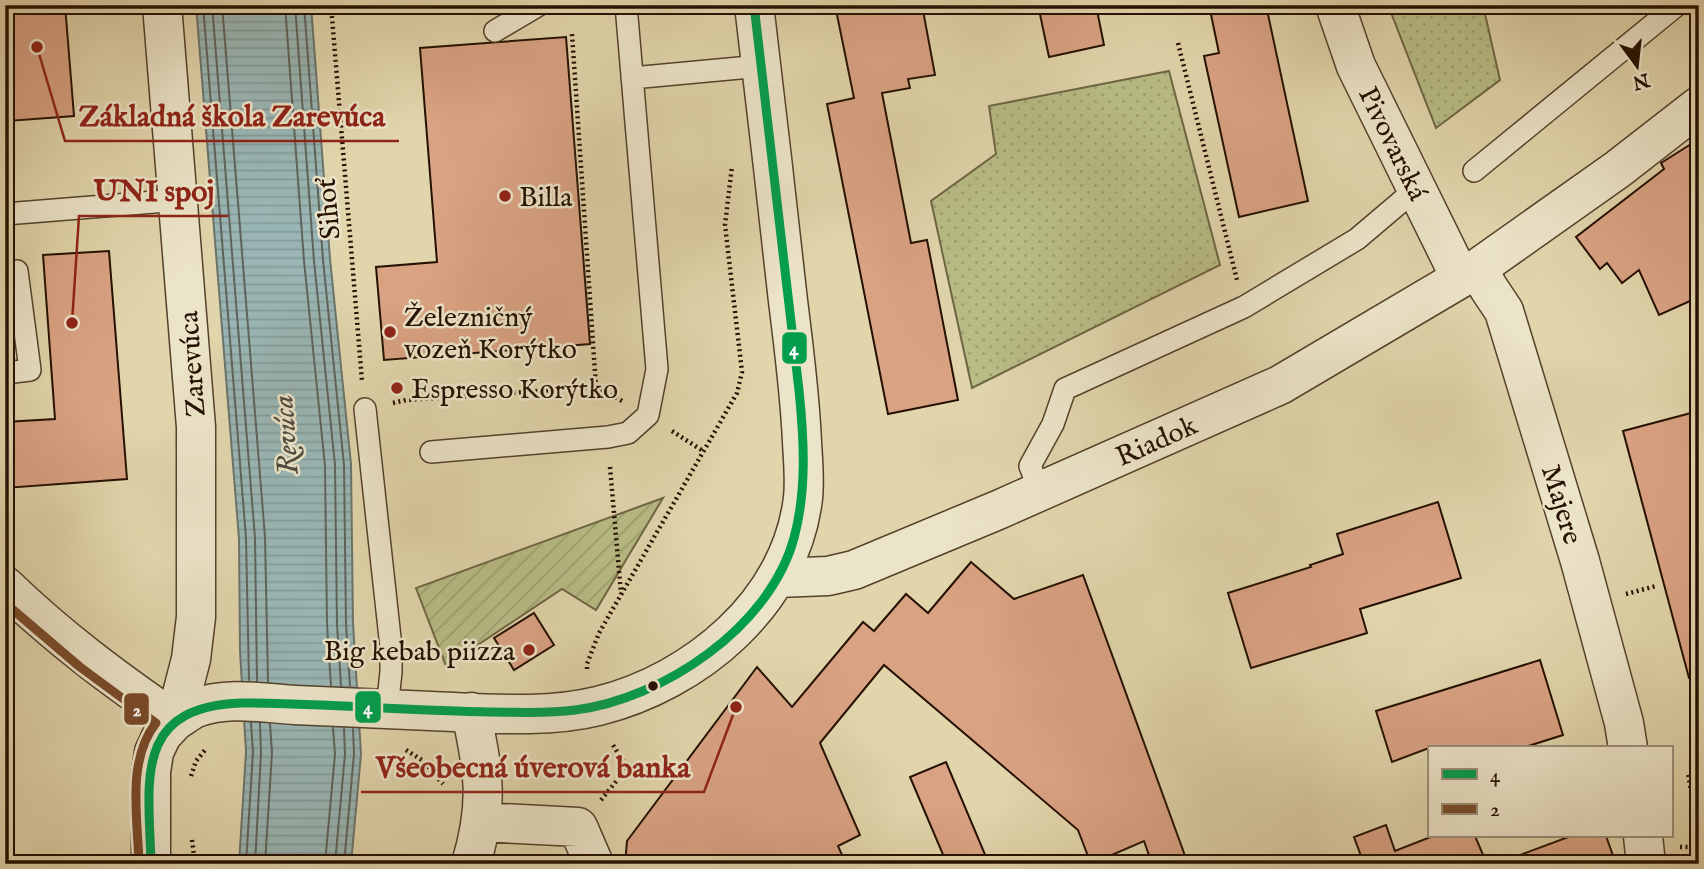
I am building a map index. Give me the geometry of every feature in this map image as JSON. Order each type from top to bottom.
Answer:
[{"type":"street","name":"Zarevúca","points":[[151,864],[151,772],[154,752],[162,735],[175,721],[191,659],[196,617],[196,427],[162,5]]},
{"type":"street","points":[[5,586],[40,620],[100,669],[175,721],[197,708],[239,702],[471,712],[558,712],[629,696],[661,683],[716,646],[740,624],[777,578],[793,541],[803,498],[799,398],[754,5]]},
{"type":"street","name":"Pivovarská","points":[[1335,5],[1356,66],[1416,189],[1469,272]]},
{"type":"street","name":"Riadok","points":[[777,578],[828,576],[854,570],[1280,385],[1469,272],[1618,169],[1699,106]]},
{"type":"street","name":"Majere","points":[[1469,272],[1488,287],[1504,311],[1580,561],[1624,723],[1628,746]]},
{"type":"street","points":[[471,712],[483,779],[482,822],[471,864]]},
{"type":"street","points":[[482,822],[578,827],[594,864]]},
{"type":"lane","points":[[495,31],[539,5]]},
{"type":"lane","points":[[432,452],[608,437],[628,433],[648,415],[657,369],[626,5]]},
{"type":"lane","points":[[1474,170],[1677,5]]},
{"type":"lane","points":[[632,78],[761,66]]},
{"type":"lane","points":[[1040,491],[1030,466],[1053,424],[1065,389],[1244,307],[1357,239],[1416,189]]},
{"type":"lane","points":[[5,214],[179,200]]},
{"type":"lane","points":[[5,373],[30,370],[17,271]]},
{"type":"lane","points":[[365,410],[391,647],[391,672],[374,708]]},
{"type":"path","name":"Sihoť","points":[[331,5],[365,410]]},
{"type":"path","points":[[365,410],[406,400],[596,387],[572,34]]},
{"type":"path","points":[[1178,43],[1244,307]]},
{"type":"path","points":[[588,677],[587,664],[599,633],[737,393],[743,372],[725,225],[733,158]]},
{"type":"path","points":[[608,437],[621,595]]},
{"type":"path","points":[[578,827],[627,768],[613,745]]},
{"type":"path","points":[[190,786],[196,761],[207,748]]},
{"type":"path","points":[[400,749],[422,760],[433,771],[445,791]]},
{"type":"path","points":[[1688,773],[1693,803],[1690,864]]},
{"type":"path","points":[[190,830],[195,864]]},
{"type":"path","points":[[1644,848],[1692,848]]},
{"type":"green space","points":[[1388,5],[1483,5],[1500,80],[1436,128]]},
{"type":"green space","points":[[1169,71],[1220,265],[972,388],[931,201],[996,154],[989,106]]},
{"type":"green space","points":[[663,498],[596,610],[562,589],[446,666],[416,588]]},
{"type":"water","name":"Revúca","points":[[196,5],[311,5],[330,259],[351,464],[353,623],[361,754],[351,864],[239,864],[246,752],[240,651],[239,539]]},
{"type":"building","points":[[5,5],[65,5],[74,116],[8,121]]},
{"type":"building","points":[[835,5],[922,5],[935,75],[908,79],[910,88],[882,93],[911,243],[927,240],[958,400],[888,414],[827,104],[854,98]]},
{"type":"building","points":[[1038,5],[1096,5],[1104,45],[1049,57]]},
{"type":"building","points":[[1209,5],[1266,5],[1308,201],[1239,217],[1204,56],[1219,53]]},
{"type":"building","name":"Billa","points":[[566,37],[590,344],[384,360],[376,267],[437,262],[420,48]]},
{"type":"building","points":[[1699,139],[1699,297],[1659,315],[1639,270],[1622,283],[1607,263],[1600,269],[1576,237],[1664,169],[1661,163]]},
{"type":"building","points":[[109,251],[127,479],[5,488],[5,422],[55,419],[43,255]]},
{"type":"building","points":[[1691,413],[1699,442],[1699,677],[1689,678],[1623,431]]},
{"type":"building","points":[[1438,502],[1461,578],[1360,609],[1367,633],[1251,668],[1228,593],[1343,554],[1337,534]]},
{"type":"building","points":[[971,562],[1014,599],[1083,575],[1188,864],[1152,864],[1144,841],[1091,864],[1078,830],[884,665],[820,743],[860,835],[838,846],[842,855],[827,864],[625,864],[627,841],[757,667],[792,707],[863,622],[874,631],[906,594],[928,613]]},
{"type":"building","points":[[534,613],[554,645],[514,670],[494,638]]},
{"type":"building","points":[[1540,660],[1563,735],[1528,746],[1428,746],[1428,748],[1392,762],[1376,711]]},
{"type":"building","points":[[946,762],[989,864],[947,864],[910,777]]},
{"type":"building","points":[[1386,825],[1395,851],[1428,838],[1476,838],[1487,864],[1364,864],[1354,837]]},
{"type":"building","points":[[1566,838],[1607,838],[1616,864],[1505,864],[1504,861]]},
{"type":"transit line","name":"4","points":[[151,864],[149,805],[154,754],[164,734],[181,718],[206,708],[241,703],[490,712],[575,710],[609,703],[643,691],[677,674],[737,629],[762,601],[781,570],[794,538],[803,483],[803,446],[799,390],[754,5]]},
{"type":"transit line","name":"2","points":[[5,603],[80,667],[156,723],[147,738],[137,772],[139,864]]},
{"type":"place","name":"Základná škola Zarevúca","points":[[37,47]]},
{"type":"place","name":"Billa","points":[[505,196]]},
{"type":"place","name":"UNI spoj","points":[[72,323]]},
{"type":"place","name":"Železničný vozeň Korýtko","points":[[390,332]]},
{"type":"place","name":"Espresso Korýtko","points":[[397,388]]},
{"type":"place","name":"Big kebab piizza","points":[[529,650]]},
{"type":"place","name":"Všeobecná úverová banka","points":[[736,707]]}]
